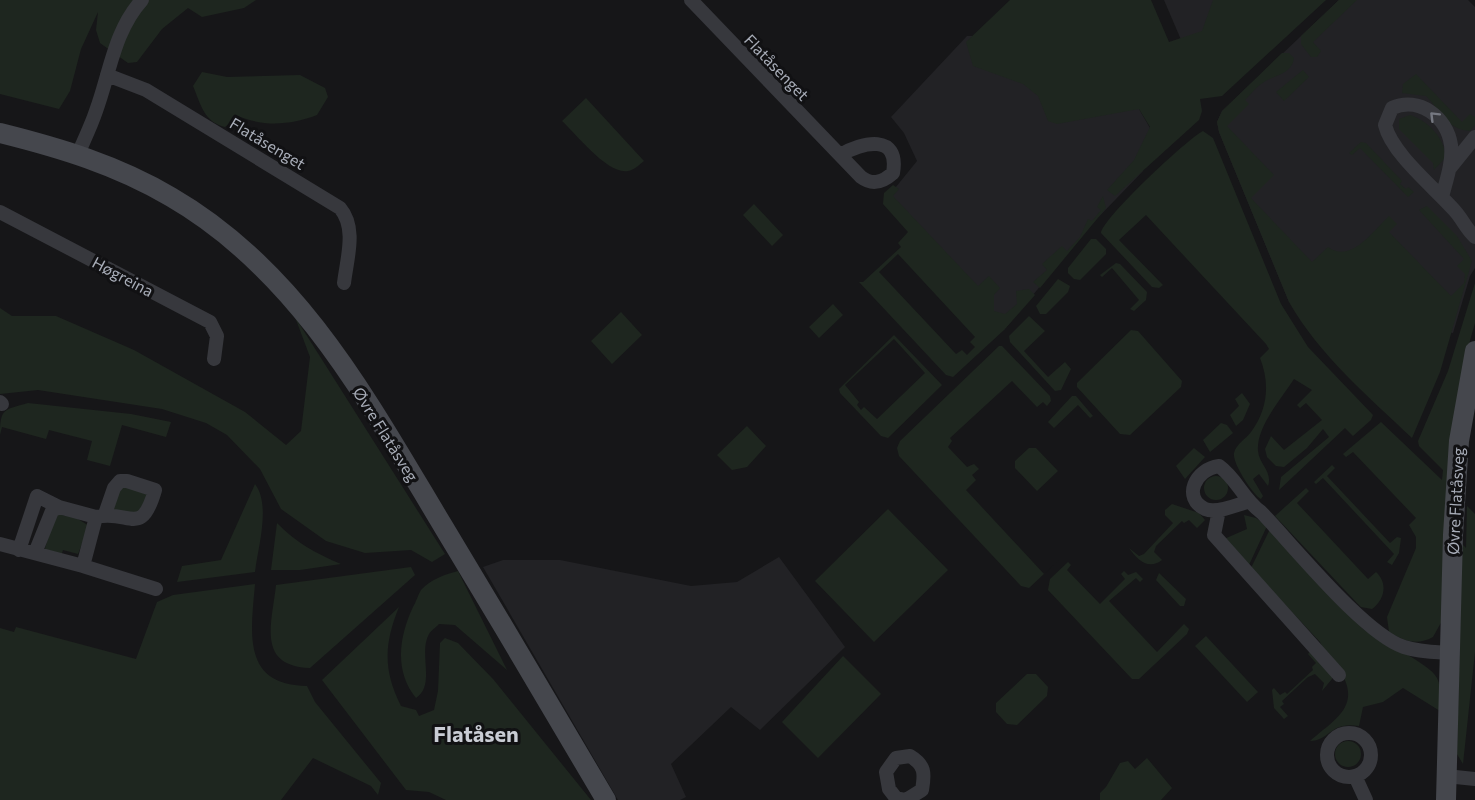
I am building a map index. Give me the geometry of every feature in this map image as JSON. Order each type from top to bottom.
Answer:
[{"type":"street","points":[[0,134],[78,154],[96,111],[128,18],[142,0]]},
{"type":"street","name":"Flatåsenget","points":[[691,0],[840,155]]},
{"type":"street","name":"Flatåsenget","points":[[107,75],[146,90],[340,208],[347,216],[350,230],[344,283]]},
{"type":"street","points":[[1442,197],[1450,168],[1451,146],[1445,128],[1429,109],[1415,104],[1402,104],[1392,108],[1384,125],[1388,137],[1442,197],[1458,213],[1467,230],[1475,237]]},
{"type":"street","points":[[1450,168],[1475,137]]},
{"type":"street","name":"Øvre Flatåsveg","points":[[78,154],[114,167],[172,197],[236,243],[299,304],[376,416],[606,800]]},
{"type":"street","name":"Høgreina","points":[[0,212],[210,322],[217,336],[214,359]]},
{"type":"street","points":[[1458,213],[1475,217]]},
{"type":"street","name":"Øvre Flatåsveg","points":[[1446,800],[1457,460],[1465,397],[1475,351]]},
{"type":"street","points":[[1248,502],[1219,510],[1206,509],[1197,502],[1193,489],[1197,476],[1207,468],[1219,466],[1232,475],[1248,502],[1261,512],[1371,628],[1402,647],[1426,652],[1450,653]]},
{"type":"street","points":[[19,550],[37,496],[59,507],[101,516],[82,566]]},
{"type":"street","points":[[35,553],[52,511],[59,507]]},
{"type":"street","points":[[1219,510],[1214,535],[1339,675]]},
{"type":"street","points":[[0,544],[156,589]]},
{"type":"street","points":[[1355,776],[1366,800]]},
{"type":"street","points":[[1446,776],[1475,779]]},
{"type":"shaded area","points":[[0,0],[256,0],[244,8],[202,17],[188,8],[162,29],[137,62],[128,63],[100,43],[96,30],[98,12],[81,49],[70,91],[59,109],[0,94]]},
{"type":"shaded area","points":[[1010,0],[1151,0],[1169,42],[1202,31],[1213,0],[1326,0],[1222,96],[1200,99],[1202,111],[1199,120],[1115,196],[1107,190],[1134,160],[1150,127],[1139,109],[1057,124],[1048,121],[1038,96],[1023,84],[973,66],[966,42]]},
{"type":"shaded area","points":[[1164,0],[1249,0],[1188,56]]},
{"type":"shaded area","points":[[1339,0],[1468,0],[1475,7],[1475,268],[1470,276],[1453,333],[1289,302],[1219,132],[1217,122],[1222,111]]},
{"type":"shaded area","points":[[1339,0],[1357,0],[1313,42],[1321,51],[1317,57],[1311,57],[1301,44],[1301,36]]},
{"type":"shaded area","points":[[967,36],[993,36],[1139,109],[1150,128],[1143,171],[1089,227],[1004,330],[887,198],[917,161],[904,133],[891,117]]},
{"type":"shaded area","points":[[1282,53],[1289,53],[1294,58],[1290,68],[1256,88],[1245,100],[1249,104],[1227,126],[1274,175],[1251,198],[1312,262],[1328,247],[1337,251],[1353,249],[1369,237],[1389,216],[1397,224],[1389,232],[1451,296],[1464,283],[1465,274],[1457,266],[1464,259],[1419,210],[1427,206],[1457,236],[1472,261],[1440,372],[1412,438],[1330,358],[1301,322],[1289,302],[1219,132],[1217,122],[1222,111]]},
{"type":"shaded area","points":[[1303,70],[1309,77],[1284,101],[1276,92]]},
{"type":"shaded area","points":[[202,72],[227,77],[300,75],[325,88],[328,97],[317,115],[307,118],[287,123],[268,123],[238,116],[225,127],[218,125],[208,117],[198,100],[193,86]]},
{"type":"shaded area","points":[[1416,74],[1462,122],[1470,114],[1475,117],[1475,125],[1470,131],[1455,127],[1426,96],[1402,93],[1403,84]]},
{"type":"shaded area","points":[[586,98],[644,161],[628,171],[620,171],[611,167],[562,121]]},
{"type":"shaded area","points":[[1410,115],[1429,126],[1442,143],[1446,157],[1434,170],[1433,163],[1399,129],[1399,119]]},
{"type":"shaded area","points":[[1203,131],[1213,138],[1281,304],[1308,347],[1373,415],[1371,420],[1353,436],[1345,428],[1279,490],[1281,477],[1329,437],[1323,429],[1307,448],[1284,467],[1276,466],[1267,457],[1265,449],[1271,436],[1284,450],[1322,420],[1306,403],[1300,408],[1297,405],[1312,390],[1294,379],[1265,423],[1258,442],[1259,456],[1269,476],[1268,486],[1259,474],[1253,479],[1263,496],[1261,499],[1253,492],[1244,478],[1236,464],[1234,453],[1257,423],[1264,405],[1266,386],[1260,358],[1269,349],[1266,344],[1146,215],[1119,240],[1163,285],[1159,288],[1152,287],[1101,233],[1115,212],[1146,180],[1180,148]]},
{"type":"shaded area","points":[[1361,142],[1366,143],[1402,181],[1400,184],[1414,192],[1408,197],[1360,148],[1352,155],[1349,153]]},
{"type":"shaded area","points":[[893,185],[899,189],[893,196],[978,286],[989,276],[1000,288],[994,295],[994,311],[1005,314],[1017,304],[1016,291],[1029,289],[1035,295],[1004,330],[953,377],[946,375],[859,282],[863,282],[901,247],[898,243],[908,232],[883,204],[884,193]],"holes":[[[898,254],[975,337],[970,342],[975,347],[967,355],[962,350],[956,354],[879,272]]]},
{"type":"shaded area","points":[[1103,196],[1106,208],[1040,288],[1033,282],[1047,270],[1042,264],[1062,246],[1067,251],[1080,237],[1088,219],[1092,221],[1101,210],[1097,207]]},
{"type":"shaded area","points":[[754,204],[783,235],[772,246],[743,215]]},
{"type":"shaded area","points":[[1091,239],[1096,239],[1106,249],[1106,254],[1080,280],[1074,279],[1068,273],[1068,268]]},
{"type":"shaded area","points":[[1116,263],[1120,264],[1147,292],[1146,300],[1134,311],[1130,309],[1139,300],[1112,268],[1102,277],[1100,275]]},
{"type":"shaded area","points":[[1058,279],[1070,286],[1068,292],[1046,314],[1040,314],[1036,306]]},
{"type":"shaded area","points":[[1475,283],[1475,323],[1467,351],[1443,619],[1433,637],[1416,642],[1400,638],[1389,632],[1387,617],[1416,548],[1416,537],[1409,525],[1416,518],[1353,452],[1346,457],[1343,454],[1381,422],[1442,480],[1443,470],[1419,446],[1418,441],[1448,371]]},
{"type":"shaded area","points":[[833,304],[843,315],[819,338],[809,327]]},
{"type":"shaded area","points":[[0,308],[12,316],[56,316],[134,350],[245,412],[286,445],[301,431],[310,357],[295,317],[445,554],[432,562],[411,550],[365,553],[326,541],[281,509],[260,469],[227,435],[206,423],[162,409],[38,390],[0,394]]},
{"type":"shaded area","points":[[621,312],[642,335],[612,364],[591,341]]},
{"type":"shaded area","points":[[1029,316],[1045,331],[1024,351],[1048,377],[1065,362],[1071,369],[1061,390],[1055,391],[1010,342],[1009,336]]},
{"type":"shaded area","points":[[1131,330],[1138,331],[1182,381],[1181,387],[1130,435],[1120,434],[1077,387],[1077,383]]},
{"type":"shaded area","points":[[894,335],[942,385],[888,438],[881,436],[840,393],[839,389]],"holes":[[[894,339],[925,373],[877,419],[864,407],[861,410],[857,405],[859,402],[845,385]]]},
{"type":"shaded area","points":[[999,346],[1002,346],[1050,396],[1051,401],[1047,406],[1043,402],[1037,407],[1012,381],[950,438],[952,441],[948,447],[967,467],[974,464],[979,469],[972,475],[976,480],[966,490],[1044,574],[1029,588],[1021,586],[899,456],[897,448],[900,441]]},
{"type":"shaded area","points":[[1242,393],[1250,404],[1243,420],[1236,426],[1230,415],[1239,406],[1235,399]]},
{"type":"shaded area","points":[[1072,396],[1076,396],[1093,416],[1090,418],[1078,405],[1054,428],[1048,422]]},
{"type":"shaded area","points":[[28,403],[131,414],[171,422],[166,437],[122,425],[110,466],[87,460],[92,441],[49,430],[46,439],[2,427],[0,435],[1,420],[5,412]]},
{"type":"shaded area","points":[[1221,423],[1227,425],[1233,433],[1210,452],[1203,440]]},
{"type":"shaded area","points":[[747,426],[766,446],[747,467],[732,470],[717,455]]},
{"type":"shaded area","points":[[1029,448],[1036,448],[1058,471],[1037,491],[1015,468],[1015,461]]},
{"type":"shaded area","points":[[1194,448],[1205,457],[1185,479],[1176,466]]},
{"type":"shaded area","points":[[1332,465],[1335,468],[1327,476],[1390,543],[1397,537],[1401,538],[1399,553],[1392,565],[1387,562],[1394,554],[1323,478],[1316,484],[1314,482]]},
{"type":"shaded area","points":[[1216,476],[1224,480],[1228,488],[1224,496],[1216,500],[1208,496],[1204,488],[1208,480]]},
{"type":"shaded area","points":[[255,484],[260,493],[263,514],[255,572],[177,582],[182,566],[221,560]]},
{"type":"shaded area","points":[[121,486],[149,493],[143,512],[135,517],[112,510]]},
{"type":"shaded area","points":[[1306,488],[1309,491],[1297,503],[1368,579],[1376,572],[1380,576],[1383,586],[1382,596],[1372,609],[1361,607],[1275,516]]},
{"type":"shaded area","points":[[1172,504],[1199,513],[1205,520],[1197,528],[1189,520],[1184,523],[1182,521],[1156,546],[1154,552],[1162,560],[1152,564],[1143,562],[1129,548],[1139,556],[1144,554],[1173,523],[1165,515],[1165,510]]},
{"type":"shaded area","points":[[1467,506],[1475,514],[1475,652],[1463,764],[1457,754],[1462,544],[1466,548]]},
{"type":"shaded area","points":[[888,509],[948,570],[874,642],[815,581]]},
{"type":"shaded area","points":[[68,513],[78,515],[78,519],[89,526],[78,554],[63,550],[61,556],[44,552],[52,524],[58,514],[66,516]]},
{"type":"shaded area","points":[[1244,515],[1256,518],[1267,526],[1249,565],[1224,539],[1247,529]]},
{"type":"shaded area","points":[[277,523],[307,547],[341,564],[300,570],[271,570]]},
{"type":"shaded area","points":[[1270,529],[1362,628],[1432,672],[1440,686],[1440,711],[1403,688],[1383,702],[1363,707],[1359,726],[1342,726],[1322,738],[1310,741],[1343,711],[1348,693],[1346,682],[1320,642],[1251,568]]},
{"type":"shaded area","points":[[779,557],[845,647],[760,730],[731,707],[671,764],[686,797],[680,800],[618,800],[483,567],[503,560],[560,560],[691,586],[737,582]]},
{"type":"shaded area","points":[[1068,562],[1071,565],[1067,570],[1100,604],[1125,579],[1121,574],[1124,571],[1128,575],[1136,572],[1143,579],[1140,582],[1136,578],[1109,601],[1157,652],[1184,624],[1189,629],[1187,634],[1139,679],[1132,679],[1048,590],[1050,579]]},
{"type":"shaded area","points":[[411,567],[415,575],[310,668],[281,660],[274,651],[271,627],[276,585]]},
{"type":"shaded area","points":[[458,571],[507,670],[455,625],[439,624],[429,634],[426,642],[425,685],[416,698],[404,677],[401,654],[404,630],[421,590],[438,578]]},
{"type":"shaded area","points":[[1159,573],[1186,599],[1184,606],[1180,606],[1156,580]]},
{"type":"shaded area","points":[[255,584],[252,637],[260,666],[270,676],[286,683],[307,686],[315,702],[381,783],[378,795],[371,786],[313,758],[281,800],[0,800],[0,628],[14,632],[16,627],[136,659],[157,602],[173,595]]},
{"type":"shaded area","points":[[399,607],[390,633],[388,657],[391,681],[401,706],[416,710],[419,716],[434,710],[438,691],[440,643],[445,638],[458,643],[493,679],[591,800],[446,800],[429,792],[406,790],[322,680]]},
{"type":"shaded area","points":[[1206,636],[1258,692],[1247,702],[1195,646]]},
{"type":"shaded area","points":[[1312,650],[1332,675],[1332,679],[1322,691],[1324,683],[1315,674],[1308,677],[1282,701],[1284,704],[1280,707],[1288,716],[1284,719],[1274,708],[1272,690],[1274,688],[1280,695],[1285,692],[1287,694],[1313,670],[1312,667],[1316,663],[1308,654]]},
{"type":"shaded area","points":[[843,656],[881,694],[818,758],[782,722]]},
{"type":"shaded area","points":[[1027,674],[1036,674],[1048,687],[1047,696],[1017,725],[1007,724],[996,712],[996,703]]},
{"type":"shaded area","points":[[1348,741],[1358,744],[1361,754],[1358,764],[1348,767],[1338,764],[1335,754],[1338,744]]},
{"type":"shaded area","points":[[1147,758],[1172,788],[1161,800],[1100,800],[1100,793],[1120,763],[1128,761],[1135,769]]},
{"type":"district","name":"Flatåsen","points":[[476,733]]}]
